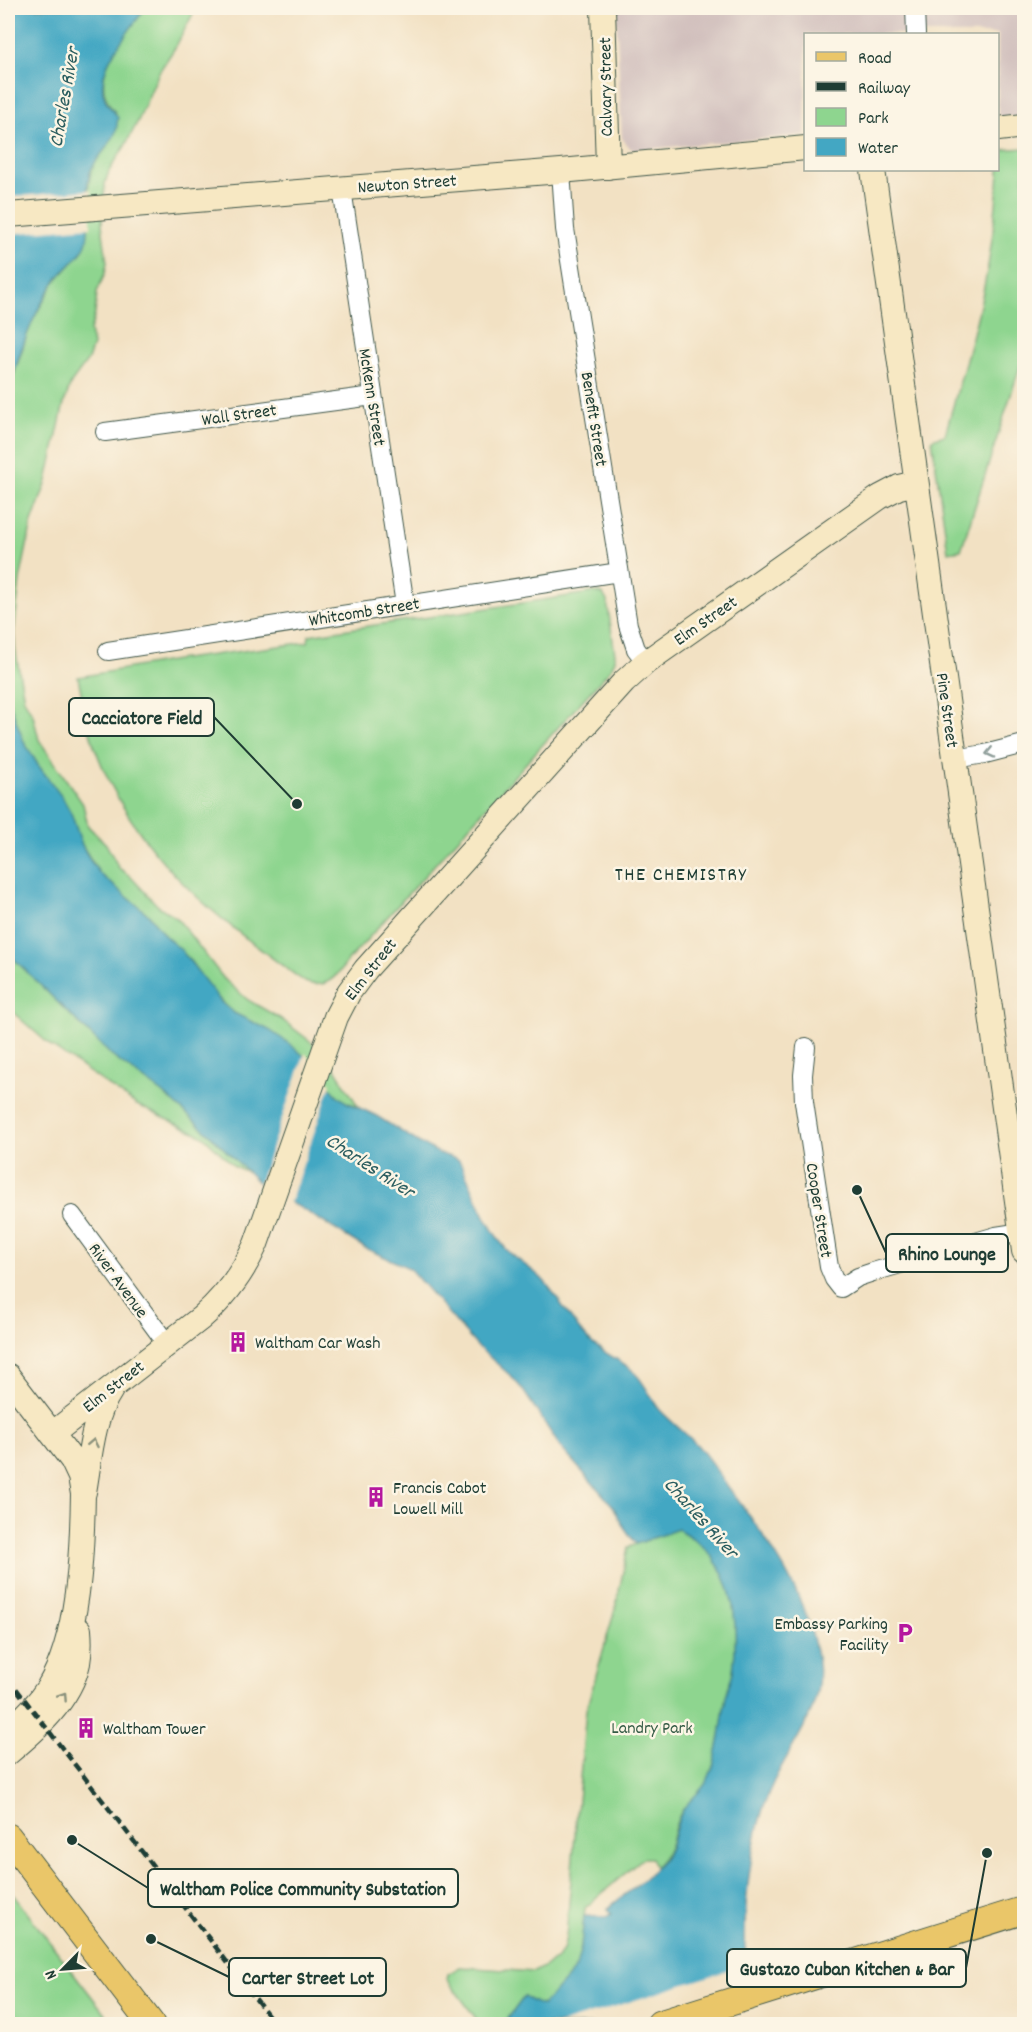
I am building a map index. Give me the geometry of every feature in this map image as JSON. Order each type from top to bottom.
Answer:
[{"type":"main road","points":[[8,1837],[151,2025]]},
{"type":"main road","points":[[660,2025],[1024,1910]]},
{"type":"street","name":"Calvary Street","points":[[603,8],[608,167]]},
{"type":"street","points":[[915,8],[916,33]]},
{"type":"street","points":[[999,129],[1024,126]]},
{"type":"street","name":"Newton Street","points":[[8,215],[561,171],[804,148]]},
{"type":"street","name":"Benefit Street","points":[[561,171],[565,229],[629,632],[636,649],[646,662]]},
{"type":"street","name":"Pine Street","points":[[873,171],[955,759],[1013,1091],[1023,1241]]},
{"type":"street","name":"McKenn Street","points":[[342,189],[405,605]]},
{"type":"street","name":"Wall Street","points":[[105,432],[373,396]]},
{"type":"street","name":"Elm Street","points":[[52,1434],[208,1312],[227,1292],[249,1259],[263,1225],[344,1001],[366,969],[619,688],[646,662],[880,497],[899,487],[916,483]]},
{"type":"street","name":"Whitcomb Street","points":[[108,651],[619,572]]},
{"type":"street","points":[[955,759],[1024,744]]},
{"type":"street","name":"Cooper Street","points":[[806,1047],[802,1075],[804,1102],[828,1261],[834,1279],[842,1288],[866,1274],[996,1236],[1023,1241]]},
{"type":"street","name":"River Avenue","points":[[72,1215],[167,1344]]},
{"type":"street","points":[[8,1376],[78,1472],[82,1483],[83,1500],[78,1583],[80,1654],[71,1682],[48,1715],[8,1753]]},
{"type":"street","points":[[83,1500],[98,1421],[105,1400],[113,1386]]},
{"type":"street","points":[[8,1732],[37,1703],[57,1672],[71,1624],[78,1583]]},
{"type":"shaded area","points":[[616,8],[1024,8],[1024,116],[999,118],[999,33],[804,33],[804,135],[634,150],[622,138]]},
{"type":"green space","points":[[145,8],[196,8],[159,72],[139,119],[109,171],[105,183],[102,224],[107,263],[97,292],[95,314],[90,331],[93,345],[88,360],[71,383],[64,403],[47,481],[32,522],[20,580],[14,632],[24,699],[33,715],[39,740],[83,804],[88,826],[106,844],[119,868],[130,876],[158,906],[177,918],[224,979],[248,1000],[281,1019],[310,1041],[329,1059],[358,1106],[346,1102],[313,1068],[234,1013],[212,992],[189,959],[164,935],[150,916],[100,874],[82,845],[71,813],[62,797],[24,742],[8,699],[8,393],[31,323],[54,283],[82,252],[88,227],[88,190],[91,171],[108,143],[115,112],[106,98],[105,71],[119,44]]},
{"type":"green space","points":[[1024,148],[1024,354],[961,550],[948,552],[932,439],[945,435],[979,310],[992,239],[1001,150]]},
{"type":"green space","points":[[595,592],[603,594],[607,601],[615,654],[610,670],[334,978],[318,985],[305,982],[240,933],[181,882],[155,853],[132,821],[112,787],[95,748],[78,677],[176,660],[308,642],[309,635]]},
{"type":"green space","points":[[8,953],[113,1057],[163,1093],[248,1172],[234,1166],[203,1136],[137,1105],[51,1046],[8,1008]]},
{"type":"green space","name":"Landry Park","points":[[678,1529],[701,1545],[713,1557],[732,1597],[736,1642],[733,1672],[726,1695],[712,1770],[706,1784],[682,1811],[670,1846],[655,1867],[651,1858],[643,1858],[585,1908],[581,1947],[576,1968],[546,2003],[539,2005],[524,1997],[506,2021],[510,2024],[480,2024],[447,1979],[448,1974],[460,1967],[534,1972],[556,1960],[563,1950],[586,1710],[616,1606],[628,1547]]},
{"type":"green space","points":[[8,1888],[113,2024],[8,2024]]},
{"type":"water","name":"Charles River","points":[[8,8],[145,8],[114,52],[103,78],[103,91],[107,103],[118,118],[114,136],[94,165],[88,179],[86,244],[58,278],[32,322],[8,393]]},
{"type":"water","name":"Charles River","points":[[8,699],[24,742],[62,797],[71,813],[82,845],[100,874],[150,916],[164,935],[182,951],[222,1003],[234,1013],[269,1030],[287,1042],[303,1055],[337,1095],[346,1102],[375,1115],[439,1153],[459,1160],[484,1214],[502,1244],[544,1281],[575,1324],[592,1343],[628,1366],[637,1375],[660,1410],[705,1455],[784,1568],[813,1638],[819,1680],[816,1696],[805,1725],[781,1767],[766,1800],[759,1822],[750,1870],[745,1918],[746,1962],[744,1963],[764,2024],[510,2024],[506,2021],[524,1997],[543,2005],[576,1968],[584,1916],[606,1917],[611,1914],[607,1909],[659,1864],[668,1852],[683,1810],[708,1779],[717,1751],[735,1658],[734,1613],[727,1584],[709,1553],[678,1529],[636,1544],[613,1506],[561,1448],[523,1390],[476,1345],[409,1268],[365,1248],[265,1189],[163,1093],[113,1057],[8,953]]},
{"type":"pier","points":[[91,190],[91,227],[8,234],[8,197]]},
{"type":"pier","points":[[305,1053],[331,1084],[289,1205],[258,1186]]},
{"type":"pier","points":[[748,1964],[766,2022],[757,2024],[560,2024]]},
{"type":"railway","points":[[8,1678],[275,2024]]},
{"type":"place","name":"Cacciatore Field","points":[[297,804]]},
{"type":"place","name":"Rhino Lounge","points":[[857,1190]]},
{"type":"place","name":"Waltham Car Wash","points":[[238,1342]]},
{"type":"place","name":"Francis Cabot Lowell Mill","points":[[376,1497]]},
{"type":"place","name":"Embassy Parking Facility","points":[[905,1633]]},
{"type":"place","name":"Waltham Tower","points":[[86,1728]]},
{"type":"place","name":"Waltham Police Community Substation","points":[[72,1840]]},
{"type":"place","name":"Gustazo Cuban Kitchen & Bar","points":[[987,1853]]},
{"type":"place","name":"Carter Street Lot","points":[[151,1939]]},
{"type":"district","name":"THE CHEMISTRY","points":[[681,873]]}]
